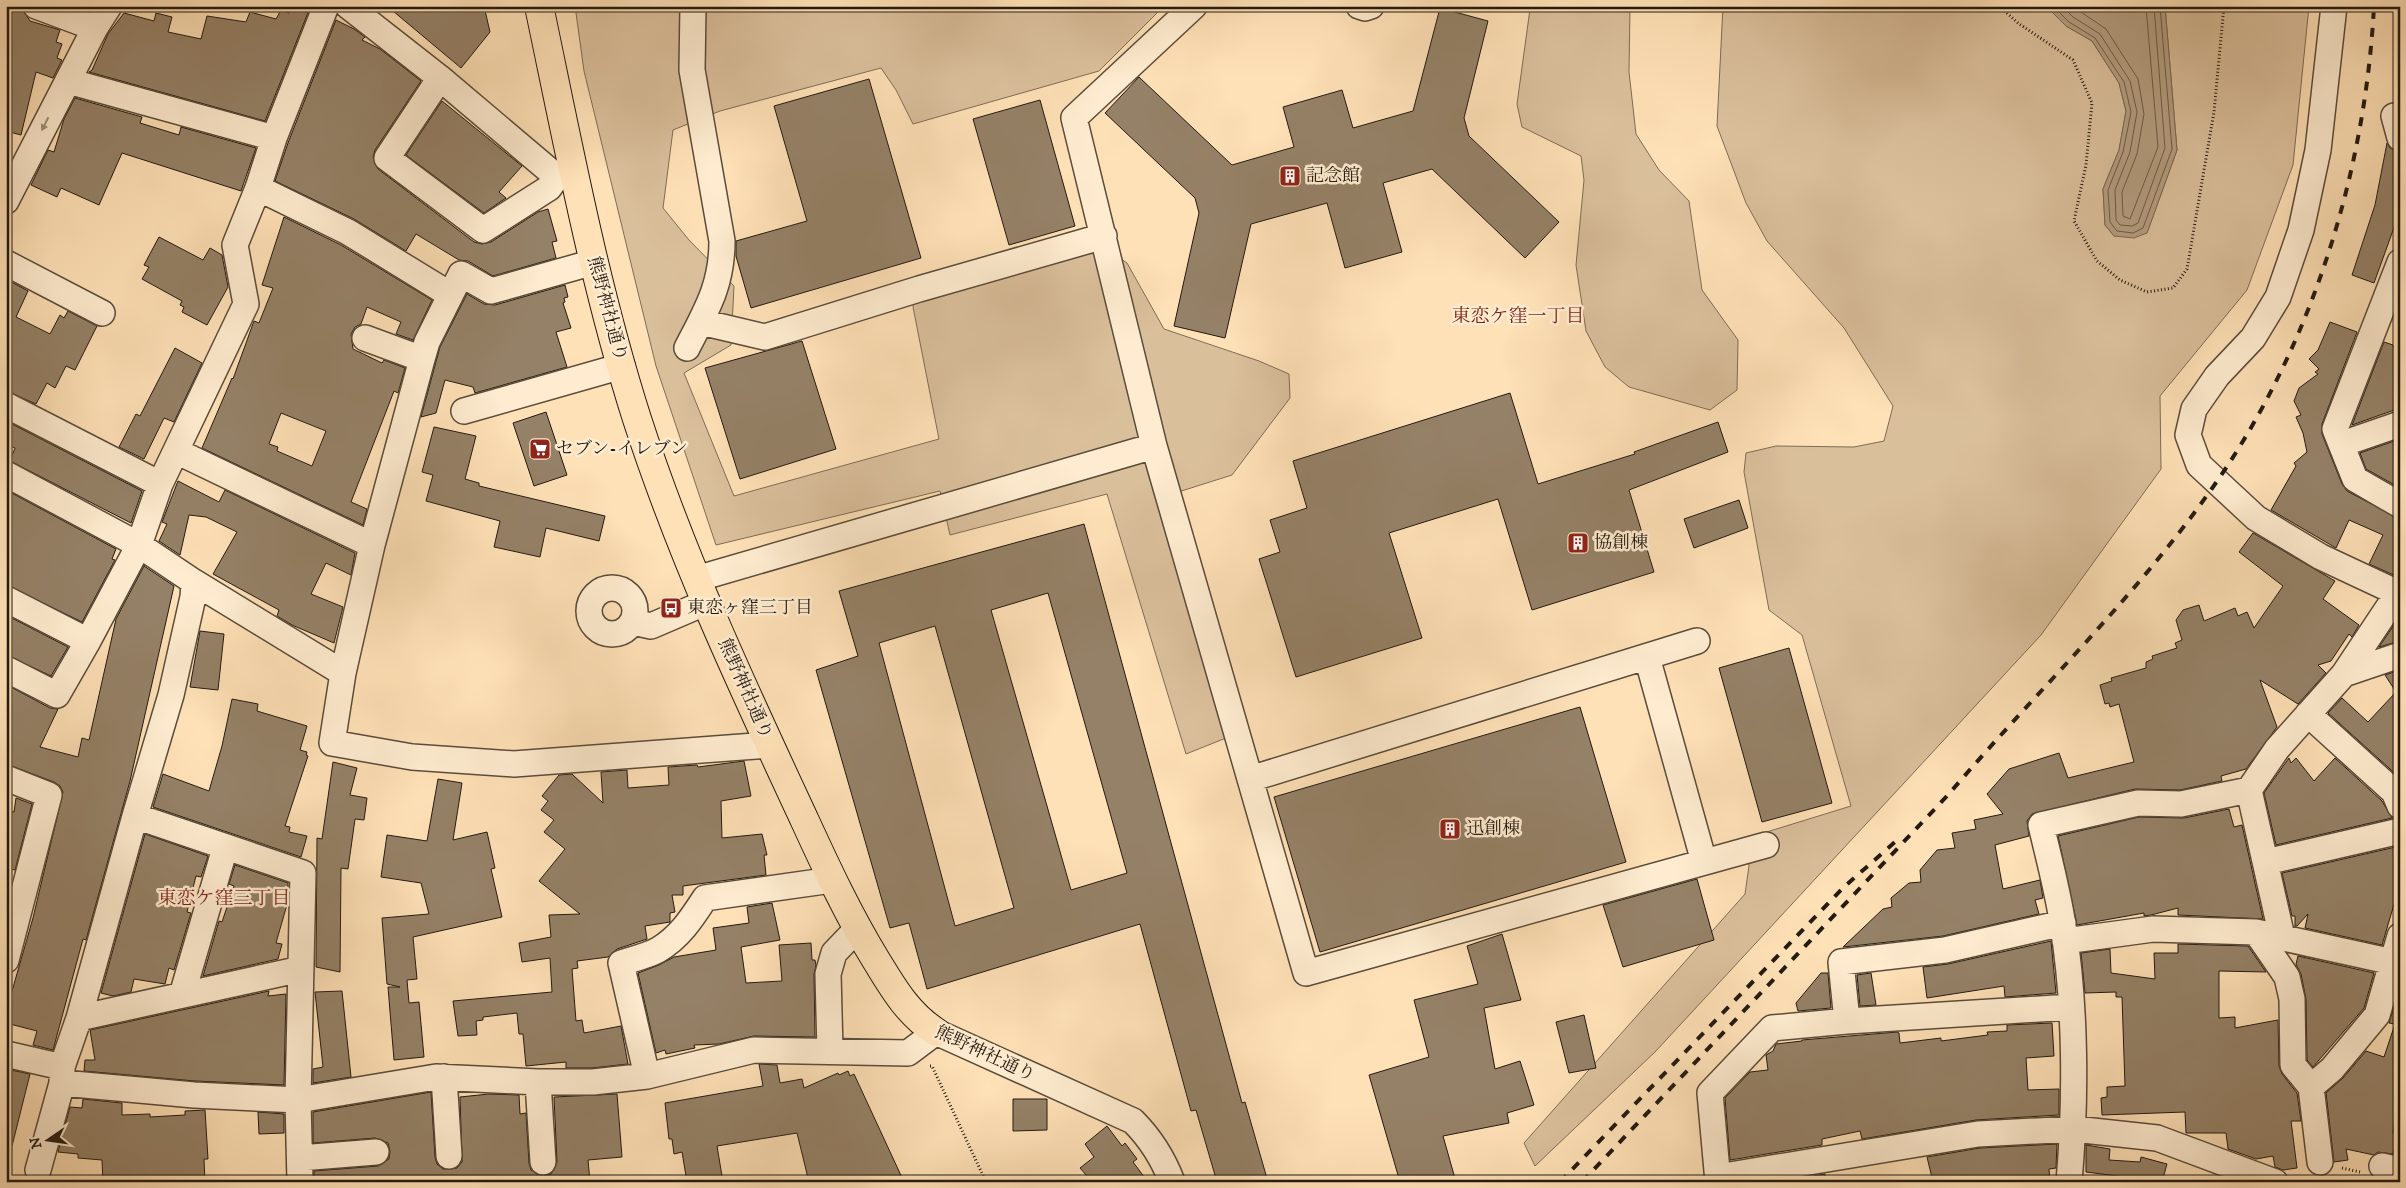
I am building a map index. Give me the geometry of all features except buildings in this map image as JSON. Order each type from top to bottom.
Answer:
[{"type":"main road","name":"熊野神社通り","points":[[539,6],[566,176],[594,262],[622,366],[660,486],[701,591],[769,745],[832,880],[857,929],[902,1002],[921,1022],[936,1032]]},
{"type":"street","points":[[36,6],[95,28]]},
{"type":"street","points":[[7,197],[95,28],[104,12],[110,6]]},
{"type":"street","points":[[6,670],[58,695],[140,545],[160,484],[246,304],[235,246],[258,188],[274,138],[326,6]]},
{"type":"street","points":[[348,6],[566,176],[483,230],[386,158],[440,78]]},
{"type":"street","points":[[688,348],[712,301],[722,265],[722,241],[692,70],[693,6]]},
{"type":"street","points":[[1194,6],[1074,118],[1154,446],[1306,973],[1766,845]]},
{"type":"street","points":[[1359,6],[1365,8],[1371,6]]},
{"type":"street","points":[[2069,1182],[2074,1129],[2071,1008],[2064,932],[2041,825],[2138,803],[2181,804],[2249,790],[2277,750],[2344,674],[2399,592],[2321,557],[2256,518],[2199,465],[2188,435],[2194,408],[2217,376],[2253,338],[2278,297],[2287,272],[2301,230],[2318,150],[2334,6]]},
{"type":"street","points":[[68,81],[274,138]]},
{"type":"street","points":[[258,188],[348,232],[449,294]]},
{"type":"street","points":[[701,322],[765,337],[919,289],[1104,236]]},
{"type":"street","points":[[594,262],[490,291],[461,274],[449,294],[427,342],[372,545],[343,673],[332,744],[412,757],[514,764],[769,745]]},
{"type":"street","points":[[2400,262],[2336,429],[2355,479],[2400,505]]},
{"type":"street","points":[[6,263],[102,313]]},
{"type":"street","points":[[365,338],[422,359]]},
{"type":"street","points":[[464,411],[622,366]]},
{"type":"street","points":[[6,405],[160,484]]},
{"type":"street","points":[[2342,444],[2400,424]]},
{"type":"street","points":[[633,622],[652,626],[701,591],[1154,446]]},
{"type":"street","points":[[176,451],[372,545]]},
{"type":"street","points":[[6,474],[140,545],[194,582],[343,673]]},
{"type":"street","points":[[38,1170],[62,1075],[171,695],[193,597],[194,582]]},
{"type":"street","points":[[6,599],[88,640]]},
{"type":"street","points":[[1250,779],[1697,642]]},
{"type":"street","points":[[2344,674],[2400,655]]},
{"type":"street","points":[[1647,657],[1704,862]]},
{"type":"street","points":[[2308,714],[2394,792],[2400,806]]},
{"type":"street","points":[[6,778],[49,795],[6,960]]},
{"type":"street","points":[[2249,790],[2282,937]]},
{"type":"street","points":[[135,816],[303,873],[298,1100],[300,1170],[376,1152]]},
{"type":"street","points":[[2266,862],[2400,831]]},
{"type":"street","points":[[182,996],[225,848]]},
{"type":"street","points":[[646,1076],[621,963],[657,950],[676,936],[687,926],[706,898],[832,880]]},
{"type":"street","points":[[830,1051],[828,974],[834,953],[857,929]]},
{"type":"street","points":[[1847,1021],[1841,962],[1945,950],[2064,932],[2153,930],[2256,932],[2393,962]]},
{"type":"street","points":[[2256,932],[2287,977],[2292,999],[2293,1065],[2311,1087],[2320,1162]]},
{"type":"street","points":[[2311,1087],[2332,1068],[2377,1015],[2400,936]]},
{"type":"street","points":[[79,1018],[301,969]]},
{"type":"street","points":[[2071,1008],[1847,1021],[1772,1028],[1710,1093],[1718,1179],[1978,1134],[2074,1129],[2157,1138],[2275,1182]]},
{"type":"street","points":[[6,1054],[62,1075],[194,1095],[298,1100],[436,1077],[538,1082],[593,1082],[646,1076],[754,1050],[908,1053],[936,1032]]},
{"type":"street","name":"熊野神社通り","points":[[936,1032],[1133,1121],[1148,1135],[1160,1154],[1172,1182]]},
{"type":"street","points":[[444,1077],[449,1156]]},
{"type":"street","points":[[538,1082],[543,1162]]},
{"type":"path","points":[[1999,6],[2018,24],[2073,60],[2092,103],[2086,165],[2074,220],[2097,261],[2120,280],[2147,292],[2173,288],[2187,269],[2214,112],[2224,6]]},
{"type":"path","points":[[908,1053],[914,1066],[932,1066],[986,1182]]},
{"type":"path","points":[[2320,1162],[2376,1176],[2391,1168]]},
{"type":"shaded area","points":[[575,6],[1164,6],[1099,71],[913,124],[896,90],[881,68],[720,111],[673,130],[663,208],[689,240],[734,286],[731,345],[684,373],[734,496],[939,439],[913,307],[922,278],[1082,233],[1127,263],[1164,329],[1259,361],[1289,374],[1290,398],[1232,475],[1156,499],[1226,738],[1186,754],[1107,494],[950,535],[940,491],[716,545],[656,366],[584,71]]},
{"type":"shaded area","points":[[1528,6],[1630,6],[1629,72],[1636,134],[1659,170],[1689,201],[1702,290],[1738,340],[1737,390],[1710,410],[1629,387],[1605,367],[1586,331],[1576,265],[1584,180],[1581,156],[1522,127],[1517,104],[1530,9]]},
{"type":"shaded area","points":[[1723,6],[2046,6],[2066,26],[2092,41],[2119,83],[2126,111],[2119,150],[2103,189],[2105,225],[2114,236],[2147,233],[2177,150],[2165,6],[2309,6],[2293,165],[2247,290],[2160,396],[2161,469],[2041,635],[1655,1052],[1535,1166],[1524,1143],[1745,894],[1749,866],[1744,839],[1851,806],[1802,635],[1769,610],[1744,472],[1746,453],[1776,446],[1854,447],[1884,441],[1893,406],[1844,328],[1767,241],[1746,203],[1717,126]]},
{"type":"water","points":[[2046,6],[2165,6],[2177,150],[2147,233],[2134,238],[2114,236],[2105,225],[2103,189],[2119,150],[2126,111],[2119,83],[2092,41],[2066,26]]},
{"type":"railway","points":[[1582,1182],[1948,795],[2115,610],[2178,534],[2208,494],[2244,440],[2275,383],[2303,323],[2326,262],[2344,199],[2358,135],[2368,71],[2374,6]]},
{"type":"railway","points":[[1560,1182],[1844,887],[1895,842]]},
{"type":"place","name":"記念館","points":[[1290,176]]},
{"type":"place","name":"セブン-イレブン","points":[[540,449]]},
{"type":"place","name":"協創棟","points":[[1578,543]]},
{"type":"place","name":"東恋ヶ窪三丁目","points":[[671,608]]},
{"type":"place","name":"迅創棟","points":[[1450,829]]},
{"type":"district","name":"東恋ケ窪一丁目","points":[[1518,316]]},
{"type":"district","name":"東恋ケ窪三丁目","points":[[224,898]]}]
